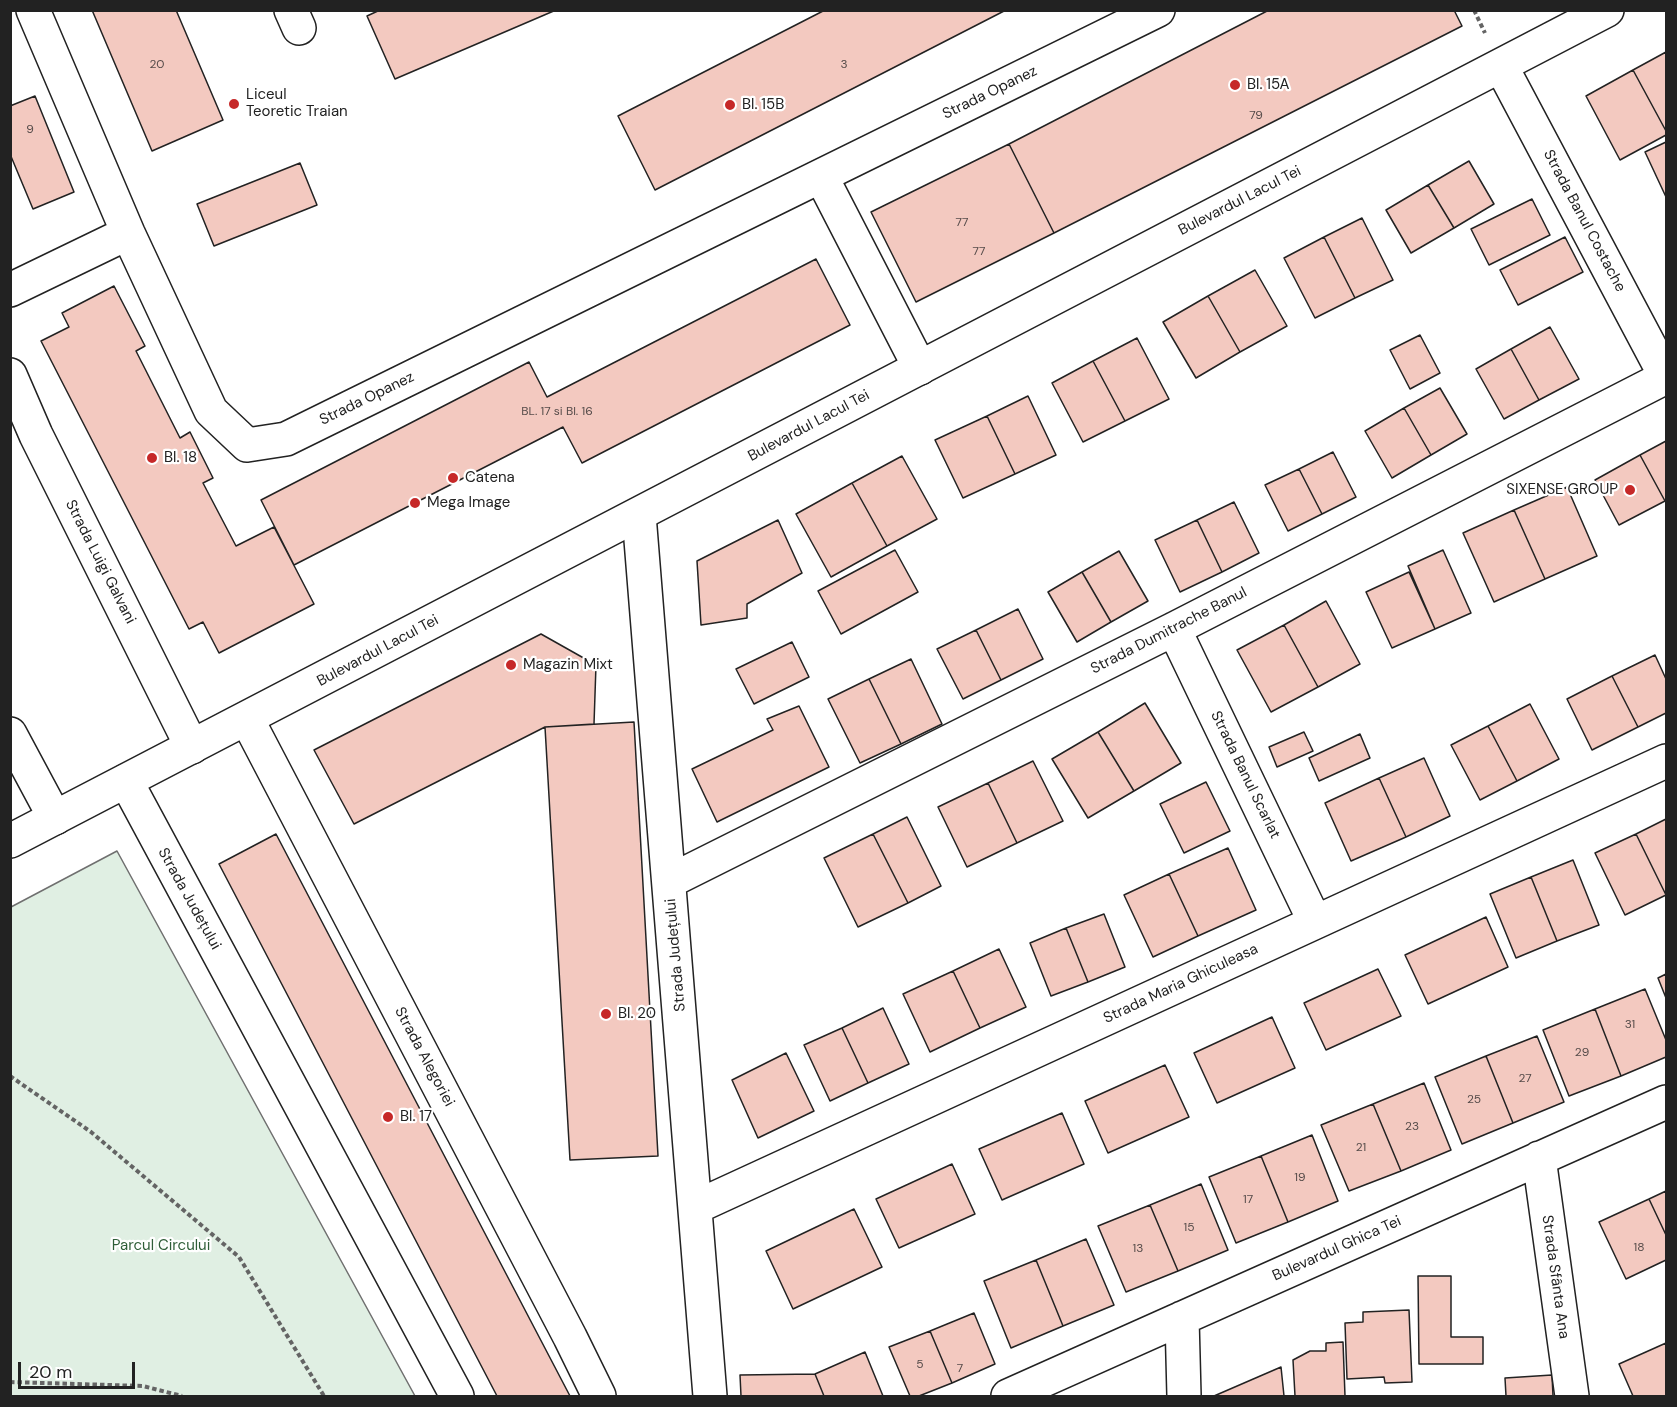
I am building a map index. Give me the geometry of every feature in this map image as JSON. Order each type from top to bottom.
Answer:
[{"type":"street","points":[[10,290],[128,233],[33,10]]},
{"type":"street","name":"Strada Opanez","points":[[128,233],[211,411],[247,445],[286,439],[1158,10]]},
{"type":"street","name":"Bulevardul Lacul Tei","points":[[10,842],[1607,10]]},
{"type":"street","name":"Strada Banul Costache","points":[[1501,66],[1666,377]]},
{"type":"street","points":[[821,176],[920,368]]},
{"type":"street","name":"Strada Luigi Galvani","points":[[10,375],[36,435],[192,747]]},
{"type":"street","name":"Strada Dumitrache Banul","points":[[670,881],[1174,629],[1666,377]]},
{"type":"street","name":"Strada Județului","points":[[639,515],[710,1396]]},
{"type":"street","name":"Strada Banul Scarlat","points":[[1174,629],[1315,922]]},
{"type":"street","name":"Strada Alegoriei","points":[[247,719],[559,1315],[599,1396]]},
{"type":"street","points":[[10,734],[55,818]]},
{"type":"street","name":"Strada Maria Ghiculeasa","points":[[696,1207],[1666,761]]},
{"type":"street","name":"Strada Județului","points":[[126,782],[456,1396]]},
{"type":"street","name":"Bulevardul Ghica Tei","points":[[1008,1396],[1666,1102]]},
{"type":"street","name":"Strada Sfânta Ana","points":[[1539,1158],[1572,1396]]},
{"type":"street","points":[[1182,1318],[1184,1396]]},
{"type":"path","points":[[10,1076],[91,1132],[239,1257],[324,1396]]},
{"type":"path","points":[[10,1382],[143,1386],[182,1396]]},
{"type":"green space","name":"Parcul Circului","points":[[117,851],[415,1396],[11,1396],[11,907]]},
{"type":"building","name":"Liceul Teoretic Traian","points":[[92,10],[176,10],[223,120],[152,151]]},
{"type":"building","points":[[380,10],[556,10],[395,79],[367,16]]},
{"type":"building","name":"Bl. 15B","points":[[825,10],[1006,10],[655,190],[618,116]]},
{"type":"building","name":"Bl. 15A","points":[[1269,10],[1454,10],[1462,26],[1054,233],[1009,144]]},
{"type":"building","points":[[1666,52],[1666,131],[1633,70]]},
{"type":"building","points":[[1633,70],[1666,131],[1666,135],[1620,160],[1586,96]]},
{"type":"building","points":[[35,96],[74,192],[33,209],[10,154],[10,106]]},
{"type":"building","points":[[1666,142],[1666,197],[1645,152]]},
{"type":"building","points":[[1009,144],[1054,233],[916,302],[871,212]]},
{"type":"building","points":[[1469,161],[1494,204],[1454,228],[1428,185]]},
{"type":"building","points":[[300,163],[317,205],[214,246],[197,204]]},
{"type":"building","points":[[1428,185],[1454,228],[1411,253],[1386,210]]},
{"type":"building","points":[[1532,199],[1550,235],[1489,265],[1471,229]]},
{"type":"building","points":[[1362,218],[1393,280],[1355,298],[1324,237]]},
{"type":"building","points":[[1324,237],[1355,298],[1315,318],[1284,258]]},
{"type":"building","points":[[1565,237],[1583,272],[1518,305],[1500,270]]},
{"type":"building","points":[[816,259],[850,325],[582,463],[563,427],[294,565],[261,500],[529,362],[547,397]]},
{"type":"building","points":[[1255,270],[1287,326],[1240,352],[1208,296]]},
{"type":"building","name":"Bl. 18","points":[[114,286],[145,346],[136,351],[180,438],[190,432],[213,478],[203,483],[236,546],[274,527],[314,604],[219,653],[203,622],[189,629],[41,341],[69,327],[62,313]]},
{"type":"building","points":[[1208,296],[1240,352],[1196,378],[1163,322]]},
{"type":"building","points":[[1550,327],[1579,379],[1539,400],[1511,349]]},
{"type":"building","points":[[1420,335],[1440,373],[1410,389],[1390,350]]},
{"type":"building","points":[[1137,338],[1169,399],[1125,421],[1093,361]]},
{"type":"building","points":[[1511,349],[1539,400],[1504,419],[1476,369]]},
{"type":"building","points":[[1093,361],[1125,421],[1083,442],[1052,383]]},
{"type":"building","points":[[1440,388],[1467,434],[1431,455],[1404,408]]},
{"type":"building","points":[[1028,396],[1056,455],[1015,474],[987,416]]},
{"type":"building","points":[[1404,408],[1431,455],[1392,478],[1365,431]]},
{"type":"building","points":[[987,416],[1015,474],[963,498],[935,440]]},
{"type":"building","points":[[1666,441],[1666,500],[1665,501],[1640,455]]},
{"type":"building","points":[[1333,452],[1356,497],[1322,514],[1299,469]]},
{"type":"building","name":"SIXENSE GROUP","points":[[1640,455],[1665,501],[1619,525],[1595,480]]},
{"type":"building","points":[[902,456],[937,519],[887,546],[852,483]]},
{"type":"building","points":[[1299,469],[1322,514],[1288,531],[1265,485]]},
{"type":"building","points":[[852,483],[887,546],[831,577],[796,514]]},
{"type":"building","points":[[1567,487],[1597,556],[1545,579],[1514,510]]},
{"type":"building","points":[[1234,502],[1259,553],[1222,572],[1197,520]]},
{"type":"building","points":[[1514,510],[1545,579],[1494,602],[1463,533]]},
{"type":"building","points":[[778,520],[802,573],[747,604],[747,618],[701,625],[697,561]]},
{"type":"building","points":[[1197,520],[1222,572],[1180,592],[1155,540]]},
{"type":"building","points":[[895,550],[918,592],[841,634],[818,591]]},
{"type":"building","points":[[1443,550],[1471,613],[1435,629],[1408,566]]},
{"type":"building","points":[[1119,551],[1148,601],[1111,622],[1082,572]]},
{"type":"building","points":[[1082,572],[1111,622],[1077,642],[1048,592]]},
{"type":"building","points":[[1409,572],[1435,629],[1392,648],[1366,592]]},
{"type":"building","points":[[1326,601],[1360,664],[1318,687],[1284,625]]},
{"type":"building","points":[[1018,609],[1043,659],[1001,680],[976,630]]},
{"type":"building","points":[[1284,625],[1318,687],[1271,712],[1237,650]]},
{"type":"building","points":[[976,630],[1001,680],[963,699],[937,649]]},
{"type":"building","points":[[541,634],[596,665],[594,724],[545,727],[354,824],[314,750]]},
{"type":"building","points":[[792,642],[809,677],[754,704],[736,669]]},
{"type":"building","points":[[1655,655],[1666,679],[1666,713],[1638,727],[1612,676]]},
{"type":"building","points":[[911,659],[942,724],[901,744],[869,679]]},
{"type":"building","points":[[1612,676],[1638,727],[1592,750],[1567,699]]},
{"type":"building","points":[[869,679],[901,744],[860,763],[828,699]]},
{"type":"building","points":[[1145,703],[1181,763],[1134,791],[1098,732]]},
{"type":"building","points":[[1530,704],[1559,759],[1517,781],[1488,726]]},
{"type":"building","points":[[799,706],[829,767],[717,822],[692,769],[773,730],[767,719]]},
{"type":"building","name":"Bl. 20","points":[[634,722],[658,1156],[570,1160],[545,727]]},
{"type":"building","points":[[1488,726],[1517,781],[1480,800],[1451,745]]},
{"type":"building","points":[[1098,732],[1134,791],[1088,818],[1052,759]]},
{"type":"building","points":[[1304,732],[1313,751],[1277,767],[1269,747]]},
{"type":"building","points":[[1360,734],[1370,758],[1319,781],[1309,758]]},
{"type":"building","points":[[1424,758],[1450,816],[1406,837],[1379,778]]},
{"type":"building","points":[[1033,761],[1063,821],[1017,843],[988,783]]},
{"type":"building","points":[[1379,778],[1406,837],[1351,861],[1325,803]]},
{"type":"building","points":[[1206,782],[1230,831],[1184,853],[1160,804]]},
{"type":"building","points":[[988,783],[1017,843],[967,867],[938,807]]},
{"type":"building","points":[[907,817],[941,886],[908,903],[873,834]]},
{"type":"building","points":[[1666,819],[1666,895],[1636,834]]},
{"type":"building","name":"Bl. 17","points":[[276,834],[570,1396],[497,1396],[219,864]]},
{"type":"building","points":[[873,834],[908,903],[858,927],[824,858]]},
{"type":"building","points":[[1636,834],[1666,895],[1625,915],[1595,853]]},
{"type":"building","points":[[1228,848],[1256,910],[1198,936],[1169,874]]},
{"type":"building","points":[[1573,860],[1599,925],[1557,941],[1531,877]]},
{"type":"building","points":[[1169,874],[1198,936],[1153,957],[1124,895]]},
{"type":"building","points":[[1531,877],[1557,941],[1516,958],[1490,894]]},
{"type":"building","points":[[1104,914],[1125,967],[1088,982],[1066,928]]},
{"type":"building","points":[[1486,917],[1508,967],[1428,1004],[1405,955]]},
{"type":"building","points":[[1066,928],[1088,982],[1051,996],[1030,943]]},
{"type":"building","points":[[999,949],[1026,1007],[980,1028],[953,971]]},
{"type":"building","points":[[1378,969],[1401,1016],[1326,1050],[1304,1003]]},
{"type":"building","points":[[953,971],[980,1028],[930,1052],[903,994]]},
{"type":"building","points":[[1666,974],[1666,998],[1658,978]]},
{"type":"building","points":[[1645,989],[1666,1040],[1666,1057],[1621,1076],[1595,1009]]},
{"type":"building","points":[[883,1008],[909,1064],[868,1083],[842,1028]]},
{"type":"building","points":[[1595,1009],[1621,1076],[1569,1096],[1543,1030]]},
{"type":"building","points":[[1272,1017],[1295,1068],[1217,1103],[1194,1053]]},
{"type":"building","points":[[842,1028],[868,1083],[830,1101],[804,1045]]},
{"type":"building","points":[[1537,1036],[1564,1102],[1513,1123],[1486,1056]]},
{"type":"building","points":[[786,1053],[814,1111],[758,1138],[732,1080]]},
{"type":"building","points":[[1486,1056],[1513,1123],[1462,1144],[1435,1077]]},
{"type":"building","points":[[1165,1065],[1189,1117],[1108,1153],[1085,1101]]},
{"type":"building","points":[[1424,1083],[1451,1150],[1401,1171],[1373,1104]]},
{"type":"building","points":[[1373,1104],[1401,1171],[1349,1191],[1321,1125]]},
{"type":"building","points":[[1062,1113],[1084,1164],[1002,1200],[979,1149]]},
{"type":"building","points":[[1312,1135],[1338,1201],[1288,1222],[1261,1156]]},
{"type":"building","points":[[1261,1156],[1288,1222],[1236,1243],[1209,1177]]},
{"type":"building","points":[[952,1164],[975,1214],[899,1248],[876,1199]]},
{"type":"building","points":[[1201,1184],[1228,1250],[1178,1271],[1150,1205]]},
{"type":"building","points":[[1666,1191],[1666,1235],[1649,1199]]},
{"type":"building","points":[[1649,1199],[1666,1235],[1666,1260],[1626,1279],[1599,1222]]},
{"type":"building","points":[[1150,1205],[1178,1271],[1126,1292],[1098,1226]]},
{"type":"building","points":[[854,1209],[882,1267],[793,1309],[766,1251]]},
{"type":"building","points":[[1086,1239],[1114,1305],[1063,1326],[1036,1260]]},
{"type":"building","points":[[1036,1260],[1063,1326],[1011,1348],[984,1281]]},
{"type":"building","points":[[1418,1276],[1451,1276],[1451,1337],[1483,1337],[1483,1364],[1419,1364]]},
{"type":"building","points":[[1409,1310],[1412,1382],[1385,1383],[1384,1377],[1347,1379],[1345,1323],[1363,1322],[1363,1312]]},
{"type":"building","points":[[974,1313],[995,1364],[952,1383],[930,1331]]},
{"type":"building","points":[[930,1331],[952,1383],[919,1396],[910,1396],[889,1347]]},
{"type":"building","points":[[1343,1342],[1345,1396],[1295,1396],[1293,1360],[1310,1351],[1326,1351],[1326,1343]]},
{"type":"building","points":[[1666,1343],[1666,1396],[1633,1396],[1619,1364]]},
{"type":"building","points":[[865,1352],[883,1396],[824,1396],[815,1374]]},
{"type":"building","points":[[1281,1367],[1284,1396],[1214,1396]]},
{"type":"building","points":[[815,1374],[824,1396],[741,1396],[740,1375]]},
{"type":"building","points":[[1552,1375],[1553,1396],[1506,1396],[1505,1378]]},
{"type":"place","name":"Bl. 15A","points":[[1235,85]]},
{"type":"place","name":"Liceul Teoretic Traian","points":[[234,104]]},
{"type":"place","name":"Bl. 15B","points":[[730,105]]},
{"type":"place","name":"Bl. 18","points":[[152,458]]},
{"type":"place","name":"Catena","points":[[453,478]]},
{"type":"place","name":"SIXENSE GROUP","points":[[1630,490]]},
{"type":"place","name":"Mega Image","points":[[415,503]]},
{"type":"place","name":"Magazin Mixt","points":[[511,665]]},
{"type":"place","name":"Bl. 20","points":[[606,1014]]},
{"type":"place","name":"Bl. 17","points":[[388,1117]]}]
